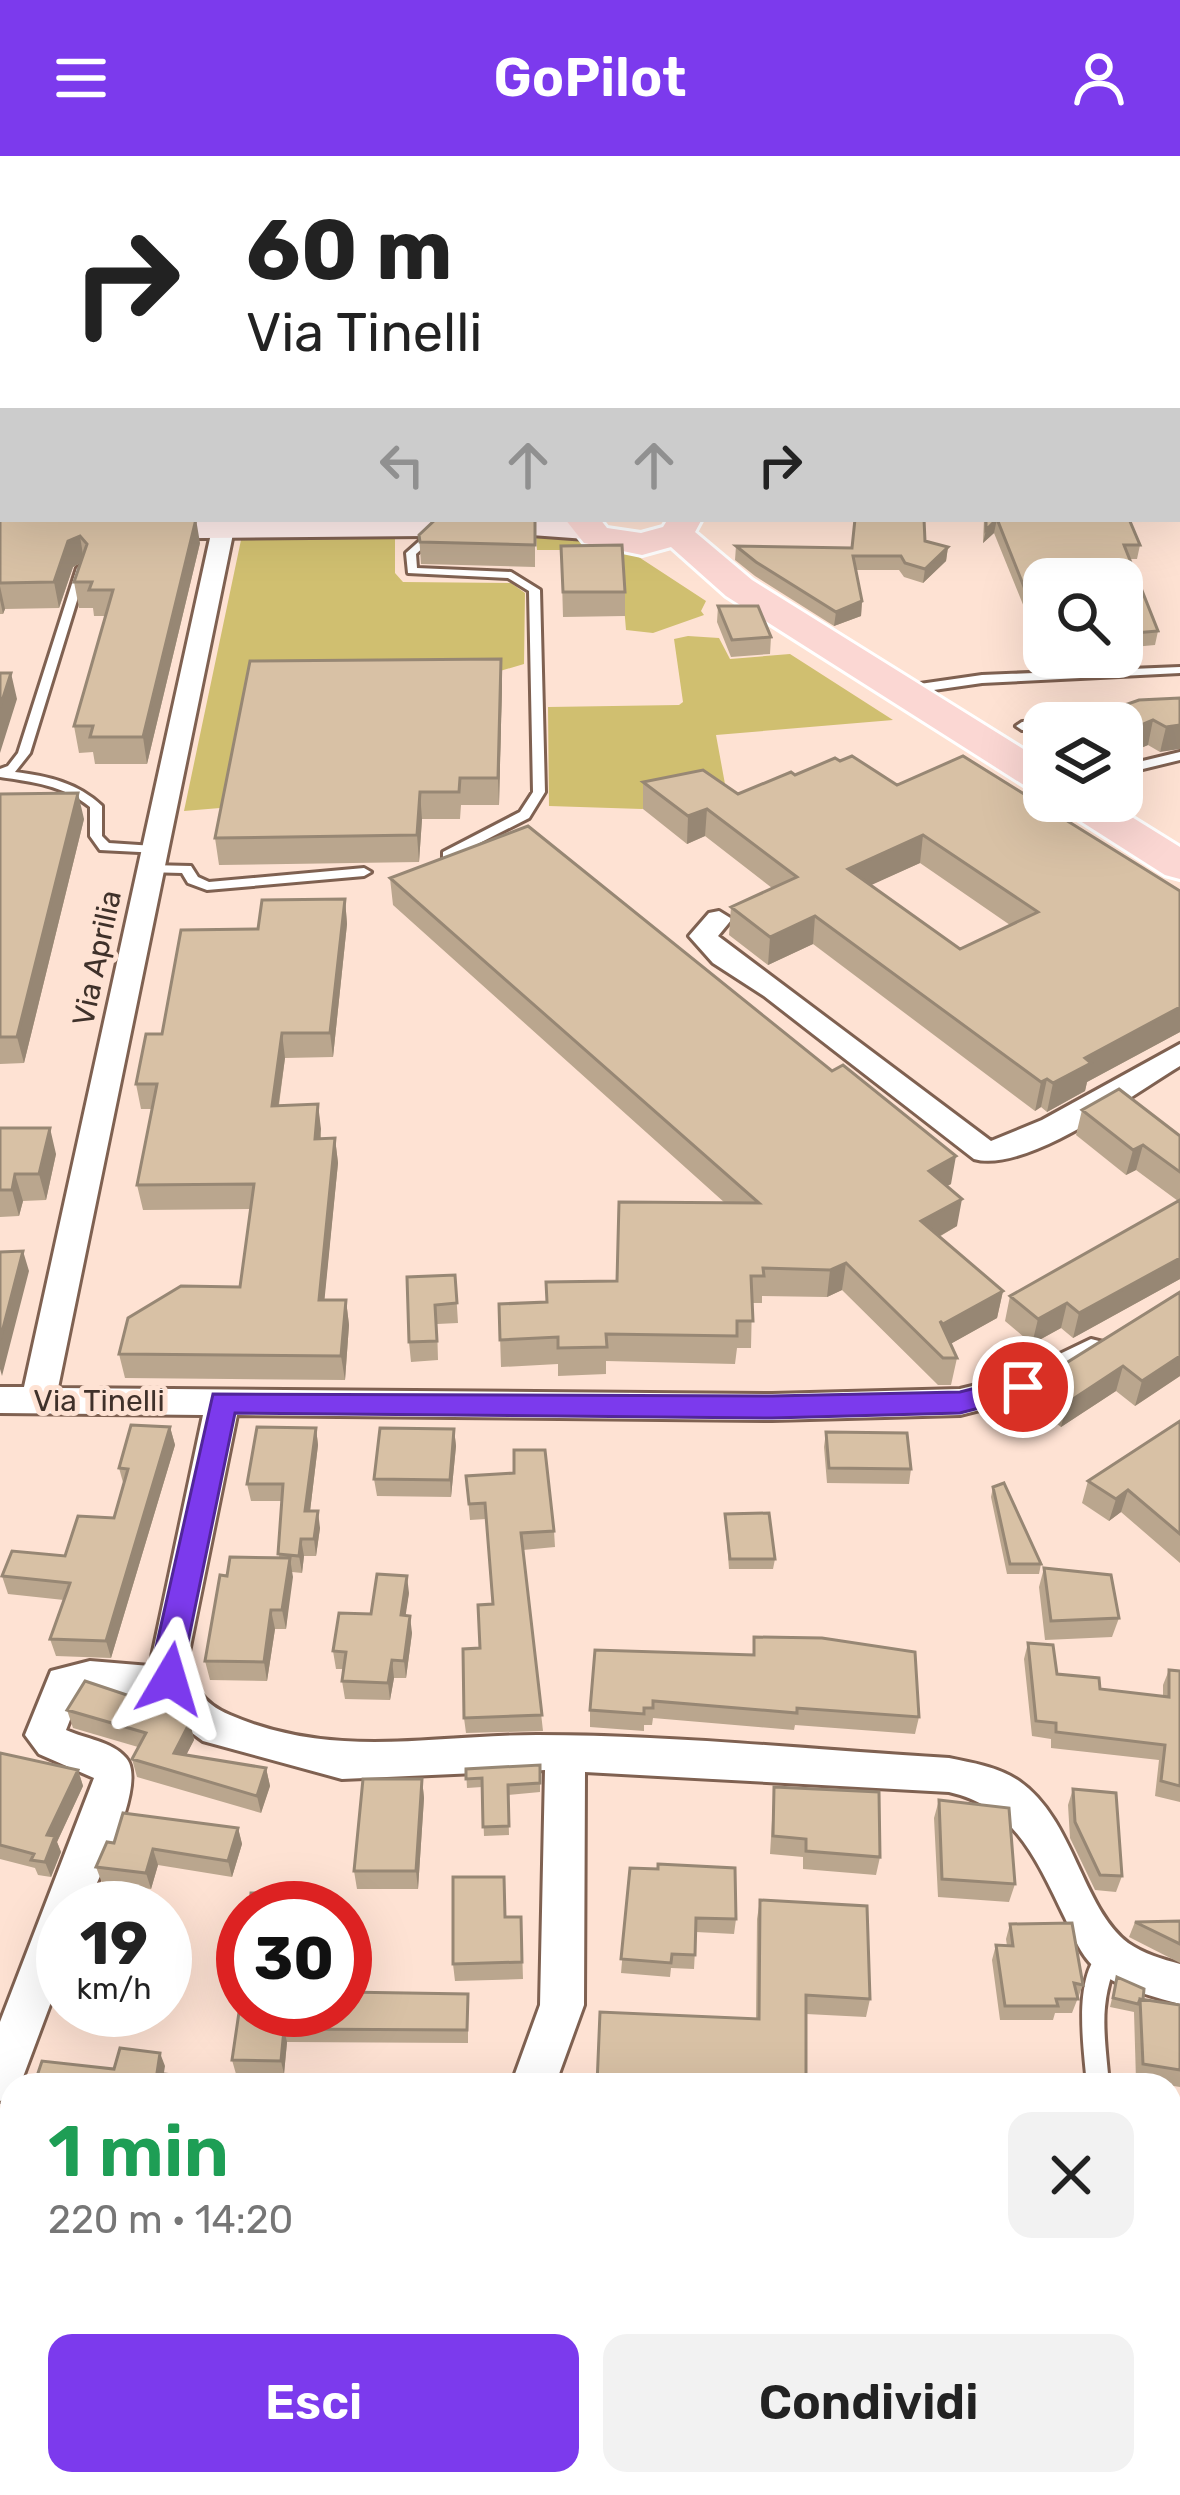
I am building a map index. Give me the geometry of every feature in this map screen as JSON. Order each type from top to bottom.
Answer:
[{"type":"main road","points":[[0,531],[90,535],[152,524],[223,529],[577,523],[609,541],[642,544],[739,588],[1023,766]]},
{"type":"main road","points":[[642,544],[681,526],[739,588]]},
{"type":"main road","points":[[1111,822],[1180,866]]},
{"type":"street","name":"Via Aprilia","points":[[38,1401],[223,529]]},
{"type":"street","points":[[719,919],[703,937],[723,957],[808,1015],[985,1152],[996,1153],[1052,1127],[1180,1053]]},
{"type":"street","name":"Via Tinelli","points":[[0,1400],[748,1407],[960,1402],[1023,1387],[1126,1329]]},
{"type":"street","points":[[223,1402],[170,1652],[170,1679],[187,1708],[217,1729],[342,1762],[538,1752],[949,1775],[979,1782],[1006,1793],[1032,1825],[1053,1855],[1093,1934],[1110,1954],[1139,1972],[1180,1984]]},
{"type":"street","points":[[76,1881],[110,1798],[115,1773],[106,1762],[52,1743],[45,1735],[65,1682],[86,1676],[136,1684],[170,1679]]},
{"type":"street","points":[[537,2073],[562,2005],[565,1756]]},
{"type":"street","points":[[2,2073],[36,1984]]},
{"type":"lane","points":[[430,528],[429,538],[411,553],[412,571],[511,575],[535,590],[539,792],[525,815],[448,855]]},
{"type":"lane","points":[[0,773],[12,769],[24,753],[82,568]]},
{"type":"lane","points":[[901,690],[982,679],[1180,670]]},
{"type":"lane","points":[[1143,765],[1180,756]]},
{"type":"lane","points":[[1143,775],[1180,767]]},
{"type":"lane","points":[[0,773],[63,785],[85,796],[96,806],[96,836],[105,847],[187,869],[193,880],[207,886],[364,872]]},
{"type":"lane","points":[[1098,2073],[1096,1998],[1101,1963],[1110,1954]]},
{"type":"shaded area","points":[[574,535],[628,550],[706,601],[704,615],[653,633],[626,630],[621,570],[567,550],[537,550],[536,536]]},
{"type":"shaded area","points":[[395,538],[395,573],[403,582],[511,583],[525,593],[524,664],[500,671],[232,807],[184,811],[241,540]]},
{"type":"shaded area","points":[[719,638],[730,659],[790,654],[893,720],[716,735],[727,795],[642,809],[549,806],[548,707],[679,705],[683,702],[674,639]]},
{"type":"building","points":[[0,522],[195,522],[143,737],[90,737],[93,726],[74,726],[113,590],[89,590],[92,582],[74,582],[87,544],[80,536],[68,541],[54,582],[0,583]]},
{"type":"building","points":[[433,522],[535,522],[535,545],[420,542],[419,535]]},
{"type":"building","points":[[855,522],[924,522],[925,541],[948,547],[925,569],[905,563],[901,556],[853,556],[862,601],[836,612],[736,546],[852,548]]},
{"type":"building","points":[[998,522],[1130,522],[1140,545],[1124,545],[1129,558],[1023,558],[1023,584]]},
{"type":"building","points":[[622,545],[625,592],[563,592],[561,546]]},
{"type":"building","points":[[1143,593],[1158,631],[1143,632]]},
{"type":"building","points":[[718,606],[758,606],[771,637],[732,640]]},
{"type":"building","points":[[501,659],[498,778],[460,778],[459,792],[420,792],[417,835],[215,838],[250,661]]},
{"type":"building","points":[[0,673],[11,673],[0,707]]},
{"type":"building","points":[[1180,698],[1180,725],[1166,727],[1153,720],[1143,724],[1143,702],[1133,702]]},
{"type":"building","points":[[852,756],[897,785],[963,756],[1023,793],[1023,822],[1069,822],[1180,891],[1180,1007],[1085,1058],[1091,1063],[1053,1083],[1041,1082],[815,916],[770,937],[731,907],[797,877],[707,809],[688,816],[643,782],[703,770],[738,794]],"holes":[[[923,835],[1038,912],[960,949],[848,869]]]},
{"type":"building","points":[[78,793],[17,1037],[0,1037],[0,794]]},
{"type":"building","points":[[528,826],[832,1071],[843,1065],[956,1156],[929,1171],[962,1199],[921,1221],[1003,1291],[943,1324],[940,1321],[957,1358],[943,1358],[846,1263],[830,1270],[763,1268],[764,1276],[751,1276],[753,1321],[737,1321],[737,1336],[606,1334],[607,1347],[558,1348],[558,1337],[500,1340],[499,1304],[547,1302],[546,1282],[617,1281],[619,1202],[759,1203],[390,878]]},
{"type":"building","points":[[345,899],[330,1033],[282,1033],[272,1106],[318,1104],[315,1139],[335,1138],[319,1300],[346,1300],[341,1356],[119,1354],[128,1318],[181,1286],[240,1287],[254,1184],[137,1185],[157,1084],[136,1084],[146,1034],[162,1034],[181,930],[258,929],[262,900]]},
{"type":"building","points":[[1119,1089],[1180,1136],[1180,1172],[1143,1145],[1133,1150],[1082,1110]]},
{"type":"building","points":[[0,1128],[50,1128],[39,1174],[15,1174],[12,1190],[0,1190]]},
{"type":"building","points":[[1180,1200],[1180,1258],[1079,1313],[1067,1303],[1038,1319],[1010,1296]]},
{"type":"building","points":[[23,1251],[0,1340],[0,1252]]},
{"type":"building","points":[[455,1275],[457,1303],[435,1305],[437,1341],[409,1342],[407,1277]]},
{"type":"building","points":[[1180,1292],[1180,1356],[1142,1381],[1123,1366],[1067,1403],[1039,1380]]},
{"type":"building","points":[[1180,1421],[1180,1534],[1128,1490],[1116,1499],[1088,1481]]},
{"type":"building","points":[[131,1425],[170,1427],[106,1641],[50,1639],[70,1583],[2,1576],[12,1551],[65,1556],[78,1516],[114,1518],[128,1469],[119,1468]]},
{"type":"building","points":[[257,1427],[316,1428],[305,1511],[318,1511],[314,1539],[301,1539],[299,1556],[278,1554],[283,1484],[247,1484]]},
{"type":"building","points":[[380,1428],[454,1429],[450,1480],[374,1479]]},
{"type":"building","points":[[826,1432],[907,1433],[911,1469],[829,1468]]},
{"type":"building","points":[[514,1450],[545,1450],[554,1531],[521,1533],[542,1715],[464,1718],[463,1649],[480,1648],[478,1605],[493,1604],[485,1503],[469,1504],[466,1476],[514,1473]]},
{"type":"building","points":[[1004,1483],[1041,1564],[1010,1564],[993,1487]]},
{"type":"building","points":[[769,1513],[775,1559],[730,1559],[725,1514]]},
{"type":"building","points":[[230,1557],[290,1558],[282,1610],[271,1610],[264,1662],[205,1661],[220,1575],[227,1576]]},
{"type":"building","points":[[1044,1568],[1111,1575],[1119,1618],[1051,1621]]},
{"type":"building","points":[[377,1574],[407,1576],[401,1615],[410,1616],[404,1661],[392,1660],[388,1683],[342,1681],[346,1652],[333,1651],[339,1613],[371,1614]]},
{"type":"building","points":[[754,1637],[822,1638],[915,1652],[919,1717],[653,1701],[653,1708],[644,1708],[644,1714],[590,1710],[595,1650],[754,1655]]},
{"type":"building","points":[[1028,1643],[1053,1645],[1057,1674],[1099,1678],[1100,1689],[1169,1697],[1169,1670],[1180,1671],[1180,1786],[1161,1781],[1165,1745],[1056,1732],[1056,1723],[1036,1721]]},
{"type":"building","points":[[85,1681],[172,1710],[190,1722],[174,1753],[266,1768],[257,1796],[132,1759],[146,1733],[67,1710]]},
{"type":"building","points":[[0,1753],[78,1770],[47,1835],[55,1836],[45,1862],[0,1845]]},
{"type":"building","points":[[540,1765],[540,1783],[508,1785],[509,1826],[483,1827],[482,1778],[466,1779],[466,1769]]},
{"type":"building","points":[[363,1779],[422,1779],[416,1871],[354,1871]]},
{"type":"building","points":[[774,1787],[879,1792],[880,1857],[806,1851],[806,1839],[773,1836]]},
{"type":"building","points":[[1073,1789],[1116,1793],[1122,1876],[1100,1875],[1075,1822]]},
{"type":"building","points":[[939,1800],[1009,1808],[1015,1884],[942,1879]]},
{"type":"building","points":[[123,1813],[238,1828],[228,1861],[153,1849],[146,1873],[96,1867],[107,1842],[114,1843]]},
{"type":"building","points":[[658,1864],[735,1868],[736,1919],[696,1918],[695,1955],[672,1954],[671,1963],[621,1959],[630,1868],[658,1869]]},
{"type":"building","points":[[453,1877],[504,1877],[505,1917],[521,1917],[522,1962],[453,1964]]},
{"type":"building","points":[[760,1900],[867,1906],[870,1999],[806,1995],[806,2073],[597,2073],[600,2012],[759,2019]]},
{"type":"building","points":[[1180,1921],[1180,1944],[1135,1922]]},
{"type":"building","points":[[1072,1923],[1083,1985],[1074,1983],[1078,1999],[1056,1999],[1058,2006],[1005,2006],[996,1945],[1013,1946],[1010,1924]]},
{"type":"building","points":[[1117,1977],[1144,1989],[1143,2000],[1138,2004],[1113,1998]]},
{"type":"building","points":[[372,1992],[468,1994],[467,2030],[372,2029]]},
{"type":"building","points":[[1140,1999],[1180,2005],[1180,2070],[1143,2064]]},
{"type":"building","points":[[235,2037],[283,2037],[281,2061],[232,2060]]},
{"type":"building","points":[[120,2048],[160,2053],[157,2073],[38,2073],[42,2061],[114,2069]]},
{"type":"route","points":[[170,1679],[170,1652],[223,1402],[772,1407],[960,1402],[1023,1387]]}]
